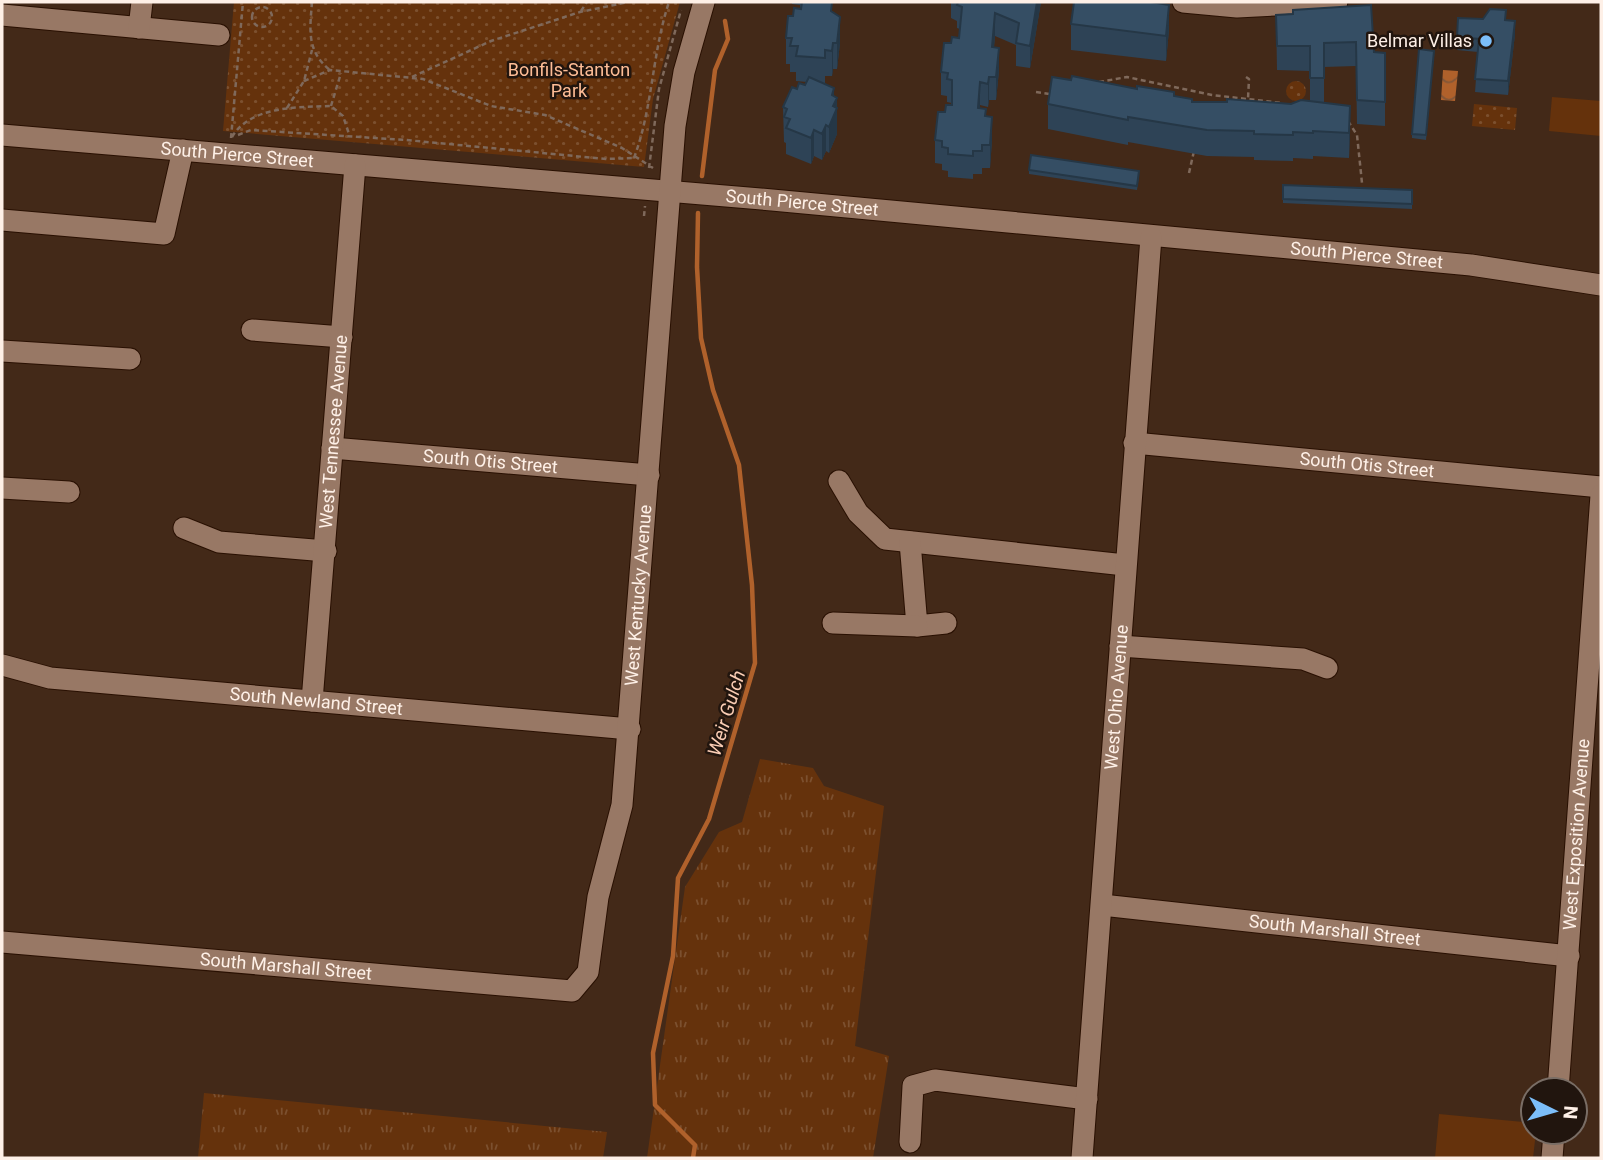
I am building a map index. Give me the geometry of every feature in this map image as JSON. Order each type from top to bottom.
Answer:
[{"type":"street","points":[[139,28],[142,2]]},
{"type":"street","name":"West Kentucky Avenue","points":[[572,991],[588,972],[598,897],[622,805],[670,192],[681,84],[704,2]]},
{"type":"street","points":[[1183,2],[1337,2]]},
{"type":"street","points":[[2,15],[219,35]]},
{"type":"street","name":"South Pierce Street","points":[[2,135],[670,192],[1499,268],[1601,285]]},
{"type":"street","points":[[2,220],[164,234],[183,150]]},
{"type":"street","name":"West Tennessee Avenue","points":[[312,701],[355,165]]},
{"type":"street","name":"West Ohio Avenue","points":[[1082,1158],[1133,443],[1151,237]]},
{"type":"street","points":[[252,330],[342,337]]},
{"type":"street","points":[[2,351],[130,359]]},
{"type":"street","name":"South Otis Street","points":[[1133,443],[1601,487]]},
{"type":"street","name":"South Otis Street","points":[[332,448],[649,475]]},
{"type":"street","points":[[839,481],[858,513],[885,539],[1125,565]]},
{"type":"street","points":[[2,488],[69,492]]},
{"type":"street","name":"West Exposition Avenue","points":[[1559,1076],[1601,495]]},
{"type":"street","points":[[184,528],[219,542],[326,551]]},
{"type":"street","points":[[910,542],[917,625]]},
{"type":"street","points":[[834,623],[946,623]]},
{"type":"street","points":[[1120,646],[1303,659],[1327,668]]},
{"type":"street","name":"South Newland Street","points":[[2,665],[50,678],[630,729]]},
{"type":"street","name":"South Marshall Street","points":[[1102,905],[1569,956]]},
{"type":"street","name":"South Marshall Street","points":[[2,942],[572,991]]},
{"type":"street","points":[[910,1142],[913,1086],[935,1080],[1087,1099]]},
{"type":"path","points":[[232,138],[243,2]]},
{"type":"path","points":[[312,2],[309,35],[312,50],[318,61],[330,69],[423,79],[491,106],[545,115],[622,148],[649,168]]},
{"type":"path","points":[[580,12],[586,2]]},
{"type":"path","points":[[409,78],[491,41],[580,12],[628,2]]},
{"type":"path","points":[[634,158],[646,125],[654,59],[669,2]]},
{"type":"path","points":[[263,6],[273,16],[272,21],[265,27],[257,26],[252,18],[255,10],[263,6]]},
{"type":"path","points":[[287,108],[304,81],[312,50]]},
{"type":"path","points":[[304,81],[330,69]]},
{"type":"path","points":[[331,106],[341,71]]},
{"type":"path","points":[[1095,84],[1127,77],[1212,94],[1287,104]]},
{"type":"path","points":[[1246,77],[1249,79],[1248,99]]},
{"type":"path","points":[[1036,92],[1058,96]]},
{"type":"path","points":[[1208,107],[1212,94]]},
{"type":"path","points":[[232,138],[239,125],[287,108],[331,106],[343,116],[350,137]]},
{"type":"path","points":[[1345,118],[1357,135],[1362,183]]},
{"type":"path","points":[[232,138],[251,130],[406,139],[606,159],[634,158]]},
{"type":"path","points":[[1189,173],[1196,146]]},
{"type":"green space","name":"Bonfils-Stanton Park","points":[[234,2],[680,2],[653,99],[644,167],[223,131]]},
{"type":"green space","points":[[1296,81],[1303,84],[1306,91],[1303,98],[1296,101],[1289,98],[1286,91],[1289,84]]},
{"type":"green space","points":[[1552,97],[1601,101],[1601,136],[1549,131]]},
{"type":"green space","points":[[1474,104],[1517,108],[1515,130],[1472,126]]},
{"type":"green space","points":[[760,759],[813,768],[824,786],[884,806],[855,1046],[889,1056],[873,1158],[647,1158],[685,887],[719,832],[742,822]]},
{"type":"green space","points":[[204,1093],[607,1132],[603,1158],[198,1158]]},
{"type":"green space","points":[[1439,1114],[1519,1122],[1519,1146],[1534,1146],[1533,1158],[1435,1158]]},
{"type":"water","points":[[1443,70],[1458,71],[1455,101],[1441,100]]},
{"type":"building","points":[[802,2],[832,2],[831,11],[840,17],[837,43],[833,43],[832,51],[825,50],[825,58],[796,56],[798,46],[790,46],[792,38],[786,38],[788,16],[793,16],[794,8],[801,9]]},
{"type":"building","points":[[958,2],[1037,2],[1030,46],[1016,43],[1019,23],[995,13],[992,47],[999,48],[996,77],[989,77],[988,84],[980,82],[978,108],[986,109],[985,116],[992,117],[990,145],[982,145],[982,151],[973,151],[973,156],[948,154],[948,148],[942,147],[942,141],[935,140],[938,112],[945,112],[946,105],[952,105],[952,80],[947,79],[948,73],[941,72],[944,43],[951,43],[952,37],[959,38],[962,7],[957,5]]},
{"type":"building","points":[[1074,2],[1151,2],[1169,5],[1166,36],[1071,24]]},
{"type":"building","points":[[1371,5],[1374,52],[1385,53],[1385,102],[1357,100],[1356,42],[1324,43],[1324,78],[1310,78],[1310,46],[1277,46],[1276,15],[1293,14],[1293,10]]},
{"type":"building","points":[[1490,9],[1506,10],[1505,20],[1515,21],[1508,81],[1475,79],[1479,39],[1457,37],[1458,18],[1483,19]]},
{"type":"building","points":[[1419,49],[1434,51],[1426,135],[1412,134]]},
{"type":"building","points":[[1072,76],[1137,89],[1137,86],[1174,92],[1174,96],[1192,99],[1192,102],[1227,102],[1227,99],[1291,104],[1301,100],[1350,106],[1349,133],[1313,131],[1293,132],[1293,135],[1207,130],[1128,117],[1128,120],[1048,104],[1052,77],[1071,80]]},
{"type":"building","points":[[809,77],[834,88],[832,95],[837,98],[833,106],[837,108],[829,127],[826,125],[822,134],[814,130],[811,138],[786,128],[790,119],[784,117],[787,109],[783,107],[792,87],[797,89],[799,83],[805,85]]},
{"type":"building","points":[[1031,155],[1139,171],[1137,186],[1029,170]]},
{"type":"building","points":[[1283,185],[1412,190],[1412,204],[1283,199]]},
{"type":"waterway","name":"Weir Gulch","points":[[702,176],[715,70],[728,39],[725,21]]},
{"type":"waterway","name":"Weir Gulch","points":[[693,1158],[695,1145],[655,1105],[653,1053],[673,956],[678,878],[709,819],[755,663],[752,585],[739,465],[713,390],[701,338],[697,267],[698,213]]},
{"type":"place","name":"Belmar Villas","points":[[1486,41]]}]
